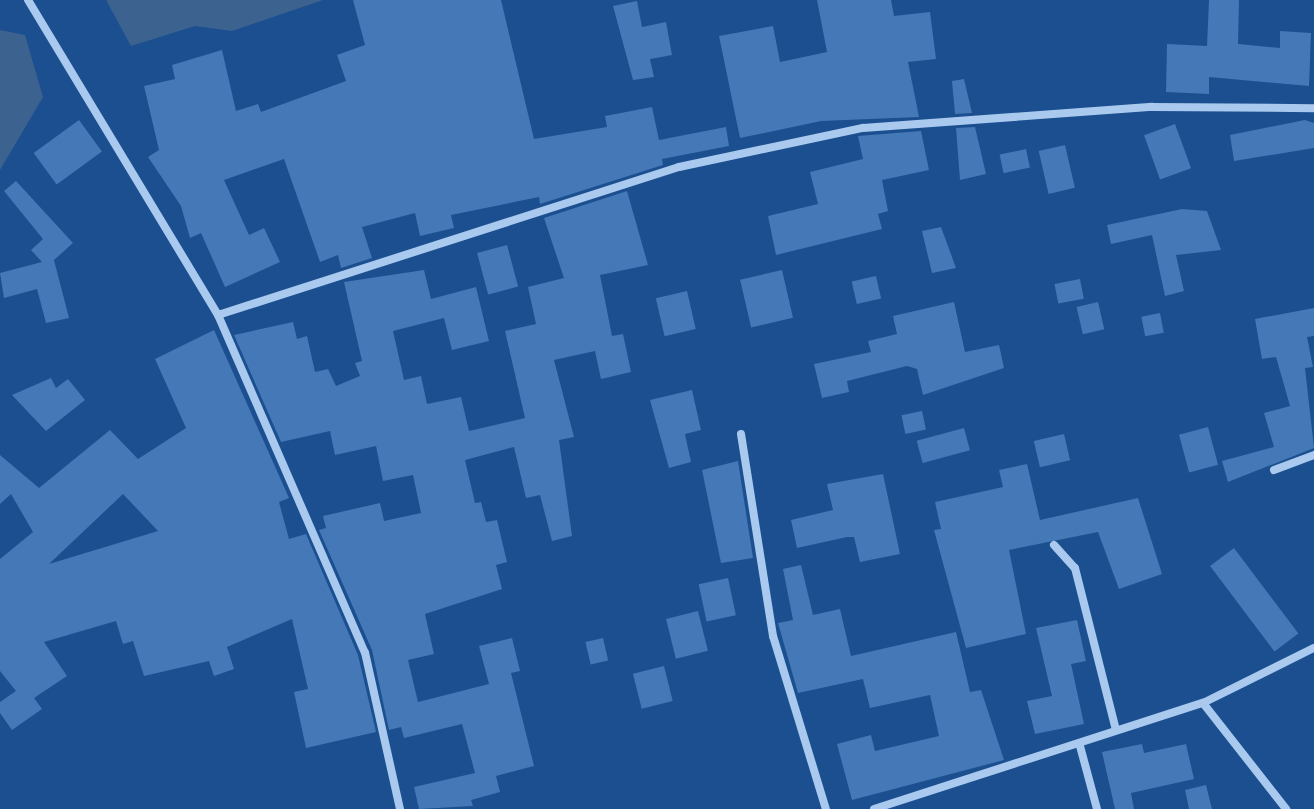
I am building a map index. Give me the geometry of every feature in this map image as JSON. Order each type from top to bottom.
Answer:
[{"type":"street","points":[[28,0],[106,124],[218,315],[365,653],[400,809]]},
{"type":"street","points":[[218,315],[679,167],[863,128],[1152,107],[1314,108]]},
{"type":"street","points":[[741,434],[773,636],[826,809]]},
{"type":"street","points":[[1274,470],[1314,455]]},
{"type":"street","points":[[1054,545],[1075,568],[1116,730]]},
{"type":"street","points":[[874,809],[1080,746],[1116,730],[1203,703],[1314,648]]},
{"type":"street","points":[[1203,703],[1286,809]]},
{"type":"street","points":[[1080,746],[1097,809]]},
{"type":"water","points":[[106,0],[323,0],[232,31],[195,26],[131,46]]},
{"type":"water","points":[[0,30],[25,35],[43,97],[0,170]]},
{"type":"building","points":[[353,0],[501,0],[534,139],[607,127],[605,116],[652,107],[659,140],[726,127],[729,146],[662,159],[663,165],[540,204],[539,197],[451,215],[454,228],[420,236],[415,213],[362,227],[372,258],[341,268],[338,255],[320,262],[284,159],[224,180],[249,235],[264,228],[280,262],[225,287],[201,233],[190,238],[181,206],[148,157],[159,150],[144,86],[175,79],[172,65],[222,50],[236,111],[258,104],[261,112],[346,81],[337,55],[365,45]]},
{"type":"building","points":[[817,0],[891,0],[894,16],[930,12],[936,59],[908,62],[919,117],[821,121],[740,138],[719,36],[773,26],[780,62],[827,52]]},
{"type":"building","points":[[1209,0],[1239,0],[1238,44],[1280,48],[1280,31],[1311,33],[1309,86],[1209,77],[1209,94],[1166,92],[1167,44],[1207,46]]},
{"type":"building","points":[[637,1],[642,27],[666,22],[672,55],[650,59],[654,77],[633,80],[613,6]]},
{"type":"building","points":[[964,79],[972,113],[955,114],[952,81]]},
{"type":"building","points":[[79,120],[102,152],[57,184],[34,153]]},
{"type":"building","points":[[1305,120],[1314,123],[1314,148],[1234,161],[1230,135]]},
{"type":"building","points":[[1175,124],[1191,168],[1160,179],[1144,135]]},
{"type":"building","points":[[975,127],[986,174],[960,180],[956,128]]},
{"type":"building","points":[[921,131],[929,170],[882,180],[888,211],[878,214],[882,229],[776,255],[768,216],[818,204],[810,172],[863,159],[858,136]]},
{"type":"building","points":[[1065,145],[1075,188],[1049,194],[1039,151]]},
{"type":"building","points":[[1026,149],[1030,168],[1004,173],[1000,155]]},
{"type":"building","points":[[16,181],[73,243],[54,260],[69,318],[46,323],[37,289],[4,298],[0,273],[42,262],[31,250],[43,239],[4,191]]},
{"type":"building","points":[[627,191],[648,265],[600,275],[612,336],[623,334],[631,372],[601,379],[595,351],[554,360],[574,437],[559,440],[572,536],[552,541],[540,495],[526,498],[514,447],[465,460],[475,503],[481,502],[486,522],[497,520],[507,562],[496,565],[502,589],[425,614],[434,654],[408,660],[418,702],[489,684],[479,646],[512,638],[520,671],[511,673],[534,766],[496,776],[500,792],[471,800],[473,806],[419,809],[414,787],[475,773],[462,724],[404,738],[401,727],[389,730],[372,650],[319,530],[326,528],[323,516],[380,503],[384,521],[421,513],[413,475],[383,481],[376,446],[335,455],[330,431],[281,442],[234,335],[293,322],[297,339],[307,336],[315,372],[328,369],[336,386],[360,376],[355,363],[362,361],[344,282],[424,270],[431,299],[476,287],[489,341],[452,350],[444,318],[393,331],[404,380],[421,376],[427,404],[461,397],[469,431],[525,418],[505,331],[536,324],[528,287],[564,278],[544,218]]},
{"type":"building","points":[[1182,209],[1207,211],[1221,250],[1176,255],[1184,291],[1165,296],[1152,235],[1111,244],[1107,225]]},
{"type":"building","points":[[941,227],[956,268],[932,273],[922,231]]},
{"type":"building","points":[[507,245],[518,287],[488,295],[477,253]]},
{"type":"building","points":[[782,270],[793,318],[751,327],[740,280]]},
{"type":"building","points":[[876,276],[881,298],[857,304],[852,282]]},
{"type":"building","points":[[1080,279],[1084,299],[1058,304],[1054,284]]},
{"type":"building","points":[[687,291],[696,329],[665,336],[656,298]]},
{"type":"building","points":[[954,302],[965,352],[999,345],[1004,368],[923,395],[917,369],[907,366],[847,381],[849,392],[822,398],[814,364],[871,352],[868,341],[897,334],[893,316]]},
{"type":"building","points":[[1098,302],[1104,329],[1083,334],[1077,307]]},
{"type":"building","points":[[1314,308],[1314,336],[1307,337],[1313,367],[1305,368],[1314,448],[1228,482],[1222,461],[1274,447],[1264,413],[1290,406],[1276,357],[1262,359],[1255,319]]},
{"type":"building","points":[[1160,313],[1164,333],[1145,336],[1141,317]]},
{"type":"building","points":[[214,330],[289,498],[279,502],[289,539],[306,534],[358,655],[376,732],[306,748],[294,692],[308,689],[292,619],[227,647],[234,669],[214,676],[209,661],[144,676],[133,641],[123,644],[116,621],[44,642],[67,676],[34,698],[42,709],[12,730],[0,713],[0,702],[16,691],[0,671],[0,559],[33,532],[11,494],[0,504],[0,455],[39,488],[110,430],[138,459],[186,428],[155,359]],"holes":[[[123,494],[158,531],[49,564]]]},
{"type":"building","points":[[51,378],[56,388],[68,379],[85,400],[46,431],[12,395]]},
{"type":"building","points":[[692,390],[701,430],[685,434],[691,462],[669,468],[650,400]]},
{"type":"building","points":[[922,411],[926,430],[905,434],[901,415]]},
{"type":"building","points":[[1208,427],[1218,465],[1189,472],[1179,435]]},
{"type":"building","points":[[964,428],[970,450],[923,463],[917,441]]},
{"type":"building","points":[[1064,434],[1070,460],[1040,467],[1034,441]]},
{"type":"building","points":[[738,461],[753,558],[721,563],[702,470]]},
{"type":"building","points":[[1027,464],[1040,520],[1138,498],[1162,574],[1119,589],[1098,532],[1009,550],[1026,634],[966,648],[934,530],[941,529],[935,502],[1003,487],[999,470]]},
{"type":"building","points":[[883,474],[900,554],[860,562],[854,537],[797,548],[791,520],[833,510],[827,484]]},
{"type":"building","points":[[1234,548],[1298,633],[1274,652],[1210,566]]},
{"type":"building","points":[[801,565],[813,615],[840,609],[851,656],[956,632],[970,692],[981,690],[1004,760],[852,800],[837,744],[871,735],[875,751],[939,736],[930,695],[870,708],[863,679],[798,693],[778,623],[793,620],[783,569]]},
{"type":"building","points":[[728,578],[736,615],[707,621],[699,584]]},
{"type":"building","points":[[698,611],[708,651],[676,659],[666,619]]},
{"type":"building","points":[[1077,620],[1086,661],[1071,664],[1084,724],[1035,734],[1027,701],[1052,696],[1036,628]]},
{"type":"building","points":[[603,638],[608,660],[591,664],[585,642]]},
{"type":"building","points":[[664,666],[673,701],[642,709],[633,674]]},
{"type":"building","points":[[1142,744],[1144,753],[1186,744],[1194,779],[1131,793],[1134,809],[1115,809],[1102,752]]},
{"type":"building","points":[[1206,785],[1212,809],[1189,809],[1185,790]]}]
